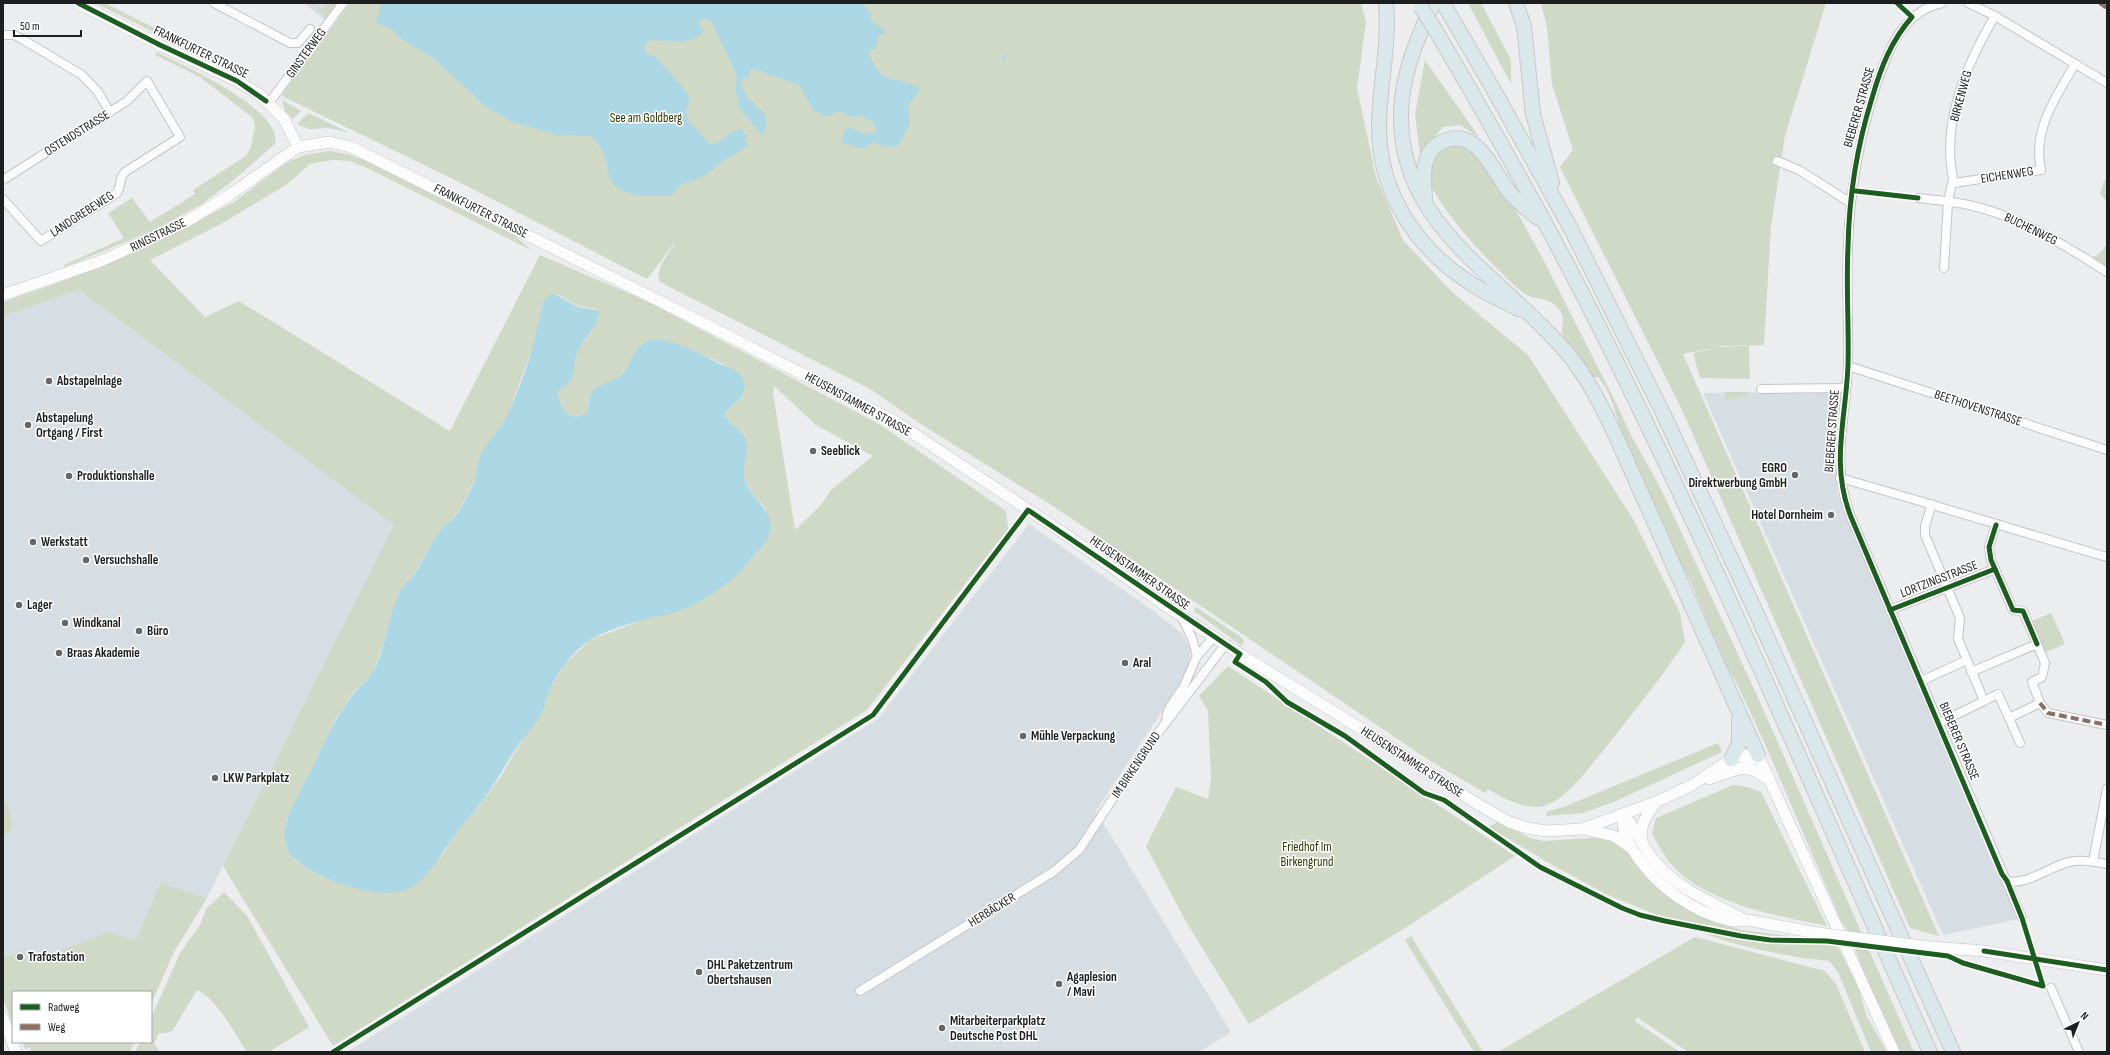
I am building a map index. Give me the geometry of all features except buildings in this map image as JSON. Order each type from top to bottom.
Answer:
[{"type":"highway","points":[[1386,3],[1388,39],[1379,128],[1382,155],[1394,197],[1417,236],[1440,261],[1475,286],[1536,320]]},
{"type":"highway","points":[[1516,3],[1524,26],[1533,114],[1560,208]]},
{"type":"highway","points":[[1433,5],[1560,208],[1662,411],[1750,600],[1953,1052]]},
{"type":"highway","points":[[1433,5],[1436,31],[1546,224],[1648,428],[1732,607],[1930,1052]]},
{"type":"highway","points":[[1433,5],[1407,72],[1401,108],[1402,134],[1406,156],[1414,182],[1426,206],[1447,235],[1536,320],[1568,355],[1601,404],[1681,579],[1758,755]]},
{"type":"highway","points":[[1426,206],[1424,175],[1428,155],[1441,142],[1458,138],[1476,146],[1511,195],[1546,224]]},
{"type":"highway","points":[[1736,764],[1739,744],[1738,712]]},
{"type":"main road","name":"FRANKFURTER STRASSE","points":[[78,3],[160,45],[237,81],[269,103],[284,119],[298,147],[329,142],[360,150],[642,292]]},
{"type":"main road","name":"RINGSTRASSE","points":[[3,295],[101,261],[186,222],[231,194],[298,147]]},
{"type":"main road","name":"HEUSENSTAMMER STRASSE","points":[[642,292],[896,422],[1068,536],[1225,645],[1376,738],[1497,816],[1521,826],[1546,831],[1582,829],[1656,802],[1736,764],[1742,755],[1758,755]]},
{"type":"main road","points":[[1758,755],[1894,1052]]},
{"type":"main road","points":[[1736,764],[1754,770],[1768,779]]},
{"type":"main road","points":[[1644,848],[1641,828],[1656,802]]},
{"type":"main road","points":[[1623,814],[1624,829],[1633,850]]},
{"type":"main road","points":[[1623,814],[1630,822],[1644,848],[1664,872],[1675,882],[1697,896],[1746,920]]},
{"type":"main road","points":[[1582,829],[1614,836],[1626,843],[1650,872],[1671,892],[1714,915],[1729,920],[1746,920],[1824,934],[1984,951],[2107,970]]},
{"type":"main road","points":[[3,1018],[12,1042]]},
{"type":"street","points":[[214,3],[290,43],[298,43],[310,28]]},
{"type":"street","name":"GINSTERWEG","points":[[269,103],[343,3]]},
{"type":"street","name":"BIEBERER STRASSE","points":[[1942,3],[1924,10],[1912,17],[1888,51],[1864,123],[1856,158],[1848,247],[1848,366],[1840,459],[1840,478],[1845,503],[2022,918]]},
{"type":"street","points":[[1968,3],[1995,16],[2107,84]]},
{"type":"street","name":"BIRKENWEG","points":[[1954,183],[1950,150],[1957,104],[1971,59],[1995,16]]},
{"type":"street","points":[[3,35],[14,35],[22,39],[82,75],[98,92],[110,112]]},
{"type":"street","name":"EICHENWEG","points":[[1954,183],[2041,170],[2038,148],[2044,123],[2054,100],[2075,64]]},
{"type":"street","name":"OSTENDSTRASSE","points":[[3,180],[134,96],[147,81]]},
{"type":"street","name":"LANDGREBEWEG","points":[[3,200],[41,241],[117,193],[119,190],[119,180],[125,172],[180,137],[147,81]]},
{"type":"street","points":[[1777,161],[1799,170],[1851,203]]},
{"type":"street","points":[[1944,268],[1948,202],[1952,184],[1954,183]]},
{"type":"street","name":"BUCHENWEG","points":[[1918,198],[1971,205],[2014,220],[2060,243],[2107,272]]},
{"type":"street","name":"BEETHOVENSTRASSE","points":[[1848,366],[2107,450]]},
{"type":"street","name":"BIEBERER STRASSE","points":[[1761,388],[1846,388]]},
{"type":"street","points":[[1840,478],[2107,557]]},
{"type":"street","name":"LORTZINGSTRASSE","points":[[1932,504],[1925,526],[1925,535],[1948,587]]},
{"type":"street","name":"LORTZINGSTRASSE","points":[[1996,525],[1989,548],[1996,569],[2013,610],[2023,611],[2037,644]]},
{"type":"street","name":"LORTZINGSTRASSE","points":[[1890,610],[1996,569]]},
{"type":"street","points":[[1948,587],[1960,618],[1958,639],[1984,701]]},
{"type":"street","points":[[1180,615],[1192,638],[1197,656]]},
{"type":"street","name":"IM BIRKENGRUND","points":[[1166,720],[1168,710],[1184,686],[1197,656],[1214,637]]},
{"type":"street","points":[[1971,672],[2037,644],[2045,663],[2042,677],[2032,682],[2040,704],[2048,713],[2107,725]]},
{"type":"street","name":"IM BIRKENGRUND","points":[[1106,810],[1166,720],[1225,645]]},
{"type":"street","points":[[1921,681],[1967,660]]},
{"type":"street","points":[[1939,723],[1998,694],[2020,743]]},
{"type":"street","points":[[2009,718],[2040,704]]},
{"type":"street","points":[[2093,861],[2107,789]]},
{"type":"street","name":"HERBÄCKER","points":[[860,991],[1053,872],[1079,850],[1106,810]]},
{"type":"street","points":[[2007,881],[2017,883],[2069,862],[2093,861],[2107,864]]},
{"type":"street","points":[[2051,988],[2079,1052]]},
{"type":"shaded area","points":[[304,3],[338,3],[325,20]]},
{"type":"shaded area","points":[[79,290],[394,525],[207,898],[160,883],[136,940],[107,932],[28,963],[23,950],[3,958],[3,316]]},
{"type":"shaded area","points":[[1844,391],[1836,473],[1837,490],[1842,507],[2019,919],[1943,935],[1703,393]]},
{"type":"shaded area","points":[[1029,524],[1138,600],[1182,633],[1190,647],[1190,662],[1184,678],[1096,811],[1231,1032],[1199,1052],[347,1052],[878,719]]},
{"type":"green space","points":[[95,3],[105,3],[213,58],[212,61]]},
{"type":"green space","points":[[310,3],[313,3],[322,10],[327,3],[338,3],[327,17]]},
{"type":"green space","points":[[350,3],[1361,3],[1366,22],[1357,88],[1376,177],[1403,240],[1452,292],[1528,355],[1633,519],[1680,613],[1685,642],[1649,693],[1590,767],[1567,792],[1551,803],[1535,807],[1510,801],[1488,789],[1485,793],[1427,759],[1056,508],[916,421],[872,390],[660,282],[659,271],[676,241],[647,279],[457,181],[282,96]]},
{"type":"green space","points":[[1468,3],[1481,3],[1511,60],[1511,84]]},
{"type":"green space","points":[[1541,3],[1826,3],[1785,136],[1771,226],[1764,345],[1722,346],[1683,354],[1939,936],[1910,928],[1683,412],[1560,167],[1573,150],[1552,84],[1547,27]]},
{"type":"green space","points":[[157,52],[208,78],[248,103],[264,117],[274,131],[275,144],[231,182],[202,204],[156,229],[65,267],[64,265],[124,238],[108,213],[132,198],[150,222],[195,194],[193,190],[246,156],[251,147],[255,126],[253,118],[200,77],[155,55]]},
{"type":"green space","points":[[1425,60],[1479,137],[1460,125],[1443,127],[1420,154],[1415,114]]},
{"type":"green space","points":[[282,100],[301,111],[293,119],[285,111]]},
{"type":"green space","points":[[308,113],[350,133],[329,128],[309,129],[297,124]]},
{"type":"green space","points":[[1447,145],[1464,145],[1482,158],[1515,209],[1542,257],[1631,435],[1661,489],[1692,555],[1760,702],[1914,1052],[1899,1052],[1867,981],[1849,933],[1840,919],[1766,746],[1737,684],[1725,663],[1690,580],[1679,561],[1629,452],[1607,391],[1598,377],[1593,377],[1589,374],[1568,347],[1562,333],[1562,315],[1556,306],[1549,301],[1525,294],[1485,256],[1453,220],[1440,202],[1432,186],[1428,169],[1431,161]]},
{"type":"green space","points":[[330,151],[351,155],[367,161],[513,234],[531,250],[365,167],[350,161],[332,160],[310,164],[286,185],[219,225],[150,260],[205,317],[239,301],[450,431],[540,255],[647,301],[879,424],[1006,511],[1008,529],[867,710],[333,1046],[223,866],[394,525],[79,290],[3,316],[3,302],[66,280],[150,245],[234,202],[286,163],[304,155]],"holes":[[[559,295],[577,306],[596,309],[592,331],[577,351],[571,377],[568,382],[558,391],[562,406],[569,415],[577,416],[587,413],[589,399],[593,391],[616,380],[624,373],[637,349],[659,340],[680,346],[708,357],[734,371],[742,379],[745,387],[744,391],[740,399],[730,408],[725,416],[741,432],[745,439],[746,449],[743,473],[744,479],[750,490],[766,509],[765,544],[742,570],[727,583],[694,604],[673,613],[647,618],[590,640],[563,666],[550,690],[541,713],[519,745],[503,773],[478,808],[459,829],[443,854],[415,885],[389,893],[368,891],[317,874],[293,859],[285,830],[287,819],[336,718],[353,693],[372,675],[384,643],[391,615],[400,593],[415,572],[434,540],[461,508],[478,474],[480,458],[507,418],[537,335],[543,301]],[[774,386],[816,425],[873,456],[831,490],[821,505],[795,530],[773,393]]]},
{"type":"green space","points":[[2105,179],[2107,180],[2107,202],[2100,194]]},
{"type":"green space","points":[[2107,245],[2107,268],[2093,259],[2093,257],[2099,254]]},
{"type":"green space","points":[[1749,346],[1750,379],[1700,378],[1693,353],[1719,347]]},
{"type":"green space","points":[[1726,392],[1749,392],[1750,395],[1724,400]]},
{"type":"green space","points":[[1119,562],[1159,582],[1174,592],[1172,596],[1146,583]]},
{"type":"green space","points":[[1196,607],[1241,637],[1244,641],[1242,646],[1194,611]]},
{"type":"green space","points":[[2051,613],[2065,644],[2044,653],[2030,622]]},
{"type":"green space","name":"Friedhof Im Birkengrund","points":[[1228,666],[1515,856],[1405,928],[1249,1024],[1185,920],[1146,846],[1176,787],[1208,799],[1211,780],[1208,711],[1199,696]]},
{"type":"green space","points":[[1718,743],[1722,752],[1616,801],[1583,813],[1546,816],[1547,812],[1566,806]]},
{"type":"green space","points":[[1733,785],[1747,787],[1761,792],[1827,926],[1786,918],[1742,906],[1721,898],[1684,877],[1665,856],[1652,834],[1656,818]]},
{"type":"green space","points":[[7,802],[12,823],[10,832],[4,834],[3,803]]},
{"type":"green space","points":[[1497,822],[1530,838],[1543,841],[1605,837],[1625,848],[1635,863],[1713,921],[1742,930],[1813,939],[1751,936],[1659,916],[1606,894],[1554,866],[1489,827]]},
{"type":"green space","points":[[160,883],[207,898],[174,952],[152,1002],[152,991],[12,991],[12,1022],[3,999],[3,958],[23,950],[28,963],[107,932],[136,940]]},
{"type":"green space","points":[[224,892],[247,916],[309,1027],[269,1052],[247,1052],[212,1001],[197,990],[173,1030],[166,1033],[159,1033],[154,1044],[160,1052],[135,1052],[140,1043],[152,1043],[152,1016],[180,953],[200,925],[206,909]]},
{"type":"green space","points":[[1696,929],[1741,939],[1768,942],[1813,942],[1838,947],[1859,988],[1866,1015],[1887,1052],[1871,1052],[1838,972],[1829,961],[1760,950],[1724,940]]},
{"type":"green space","points":[[1411,936],[1483,1052],[1474,1052],[1405,940]]},
{"type":"green space","points":[[1695,937],[1825,971],[1836,984],[1865,1052],[1688,1052],[1637,1017],[1635,1021],[1680,1052],[1498,1052]]},
{"type":"green space","points":[[22,1043],[134,1043],[130,1052],[32,1052],[30,1047],[25,1049]]},
{"type":"water","name":"See am Goldberg","points":[[379,3],[861,3],[871,13],[870,20],[884,29],[885,33],[878,37],[876,49],[868,51],[878,70],[888,78],[921,88],[908,107],[910,124],[897,147],[883,146],[874,142],[861,149],[840,142],[847,127],[864,134],[876,132],[873,121],[861,116],[852,117],[839,111],[828,117],[814,111],[802,91],[803,87],[758,70],[751,69],[748,78],[743,79],[741,84],[748,98],[765,115],[766,125],[764,134],[758,131],[737,105],[739,100],[735,92],[737,76],[712,22],[707,19],[702,19],[698,23],[704,31],[697,37],[684,42],[656,40],[648,41],[644,46],[646,53],[656,57],[687,92],[690,98],[686,110],[688,120],[710,144],[720,141],[733,131],[742,129],[744,134],[748,135],[745,140],[749,145],[719,164],[705,176],[678,186],[672,196],[637,195],[621,190],[615,185],[609,176],[604,153],[592,136],[557,135],[513,122],[485,106],[432,57],[401,39],[393,30],[376,22],[381,7]]},
{"type":"water","points":[[552,294],[559,296],[578,307],[592,309],[599,313],[596,323],[576,354],[572,378],[558,391],[562,406],[569,415],[577,416],[587,413],[592,392],[598,387],[620,377],[626,370],[638,348],[646,342],[653,340],[673,342],[683,346],[732,369],[740,375],[745,387],[744,391],[725,416],[744,436],[747,448],[744,465],[744,477],[746,484],[767,512],[771,525],[769,537],[762,548],[734,577],[715,592],[695,604],[674,613],[649,618],[608,631],[587,642],[575,653],[556,678],[549,692],[542,713],[517,747],[489,792],[460,828],[435,864],[420,881],[404,891],[391,893],[363,890],[333,881],[307,868],[291,855],[285,839],[285,830],[288,817],[338,716],[353,694],[368,679],[375,668],[383,648],[394,606],[400,593],[415,573],[439,533],[459,512],[475,482],[480,457],[507,416],[524,374],[533,345],[543,301]]},
{"type":"waterway","points":[[1003,60],[1005,55]]},
{"type":"marked path","points":[[2100,3],[2107,8]]},
{"type":"marked path","points":[[2040,703],[2048,713],[2107,725]]},
{"type":"cycle path","points":[[78,3],[160,45],[237,81],[266,101]]},
{"type":"cycle path","points":[[333,1052],[873,715],[1028,510],[1240,654],[1235,662],[1266,682],[1287,702],[1345,736],[1424,793],[1444,800],[1540,867],[1622,908],[1640,915],[1665,921],[1741,936],[1770,940],[1827,941],[1948,956],[1963,963],[2043,986],[2022,918],[1851,517],[1841,479],[1841,442],[1848,365],[1847,262],[1852,190],[1862,134],[1879,76],[1892,45],[1912,17],[1897,3]]},
{"type":"cycle path","points":[[1856,191],[1918,198]]},
{"type":"cycle path","points":[[1996,525],[1989,547],[1991,560],[2013,610],[2023,611],[2037,644]]},
{"type":"cycle path","points":[[1890,610],[1995,569]]},
{"type":"cycle path","points":[[1984,951],[2107,970]]},
{"type":"place","name":"Abstapelnlage","points":[[49,381]]},
{"type":"place","name":"Abstapelung Ortgang / First","points":[[28,425]]},
{"type":"place","name":"Seeblick","points":[[813,451]]},
{"type":"place","name":"EGRO Direktwerbung GmbH","points":[[1795,475]]},
{"type":"place","name":"Produktionshalle","points":[[69,476]]},
{"type":"place","name":"Hotel Dornheim","points":[[1831,515]]},
{"type":"place","name":"Werkstatt","points":[[33,542]]},
{"type":"place","name":"Versuchshalle","points":[[86,560]]},
{"type":"place","name":"Lager","points":[[19,605]]},
{"type":"place","name":"Windkanal","points":[[65,623]]},
{"type":"place","name":"Büro","points":[[139,631]]},
{"type":"place","name":"Braas Akademie","points":[[59,653]]},
{"type":"place","name":"Aral","points":[[1125,663]]},
{"type":"place","name":"Mühle Verpackung","points":[[1023,736]]},
{"type":"place","name":"LKW Parkplatz","points":[[215,778]]},
{"type":"place","name":"Trafostation","points":[[20,957]]},
{"type":"place","name":"DHL Paketzentrum Obertshausen","points":[[699,972]]},
{"type":"place","name":"Agaplesion / Mavi","points":[[1059,984]]},
{"type":"place","name":"Mitarbeiterparkplatz Deutsche Post DHL","points":[[942,1028]]}]
